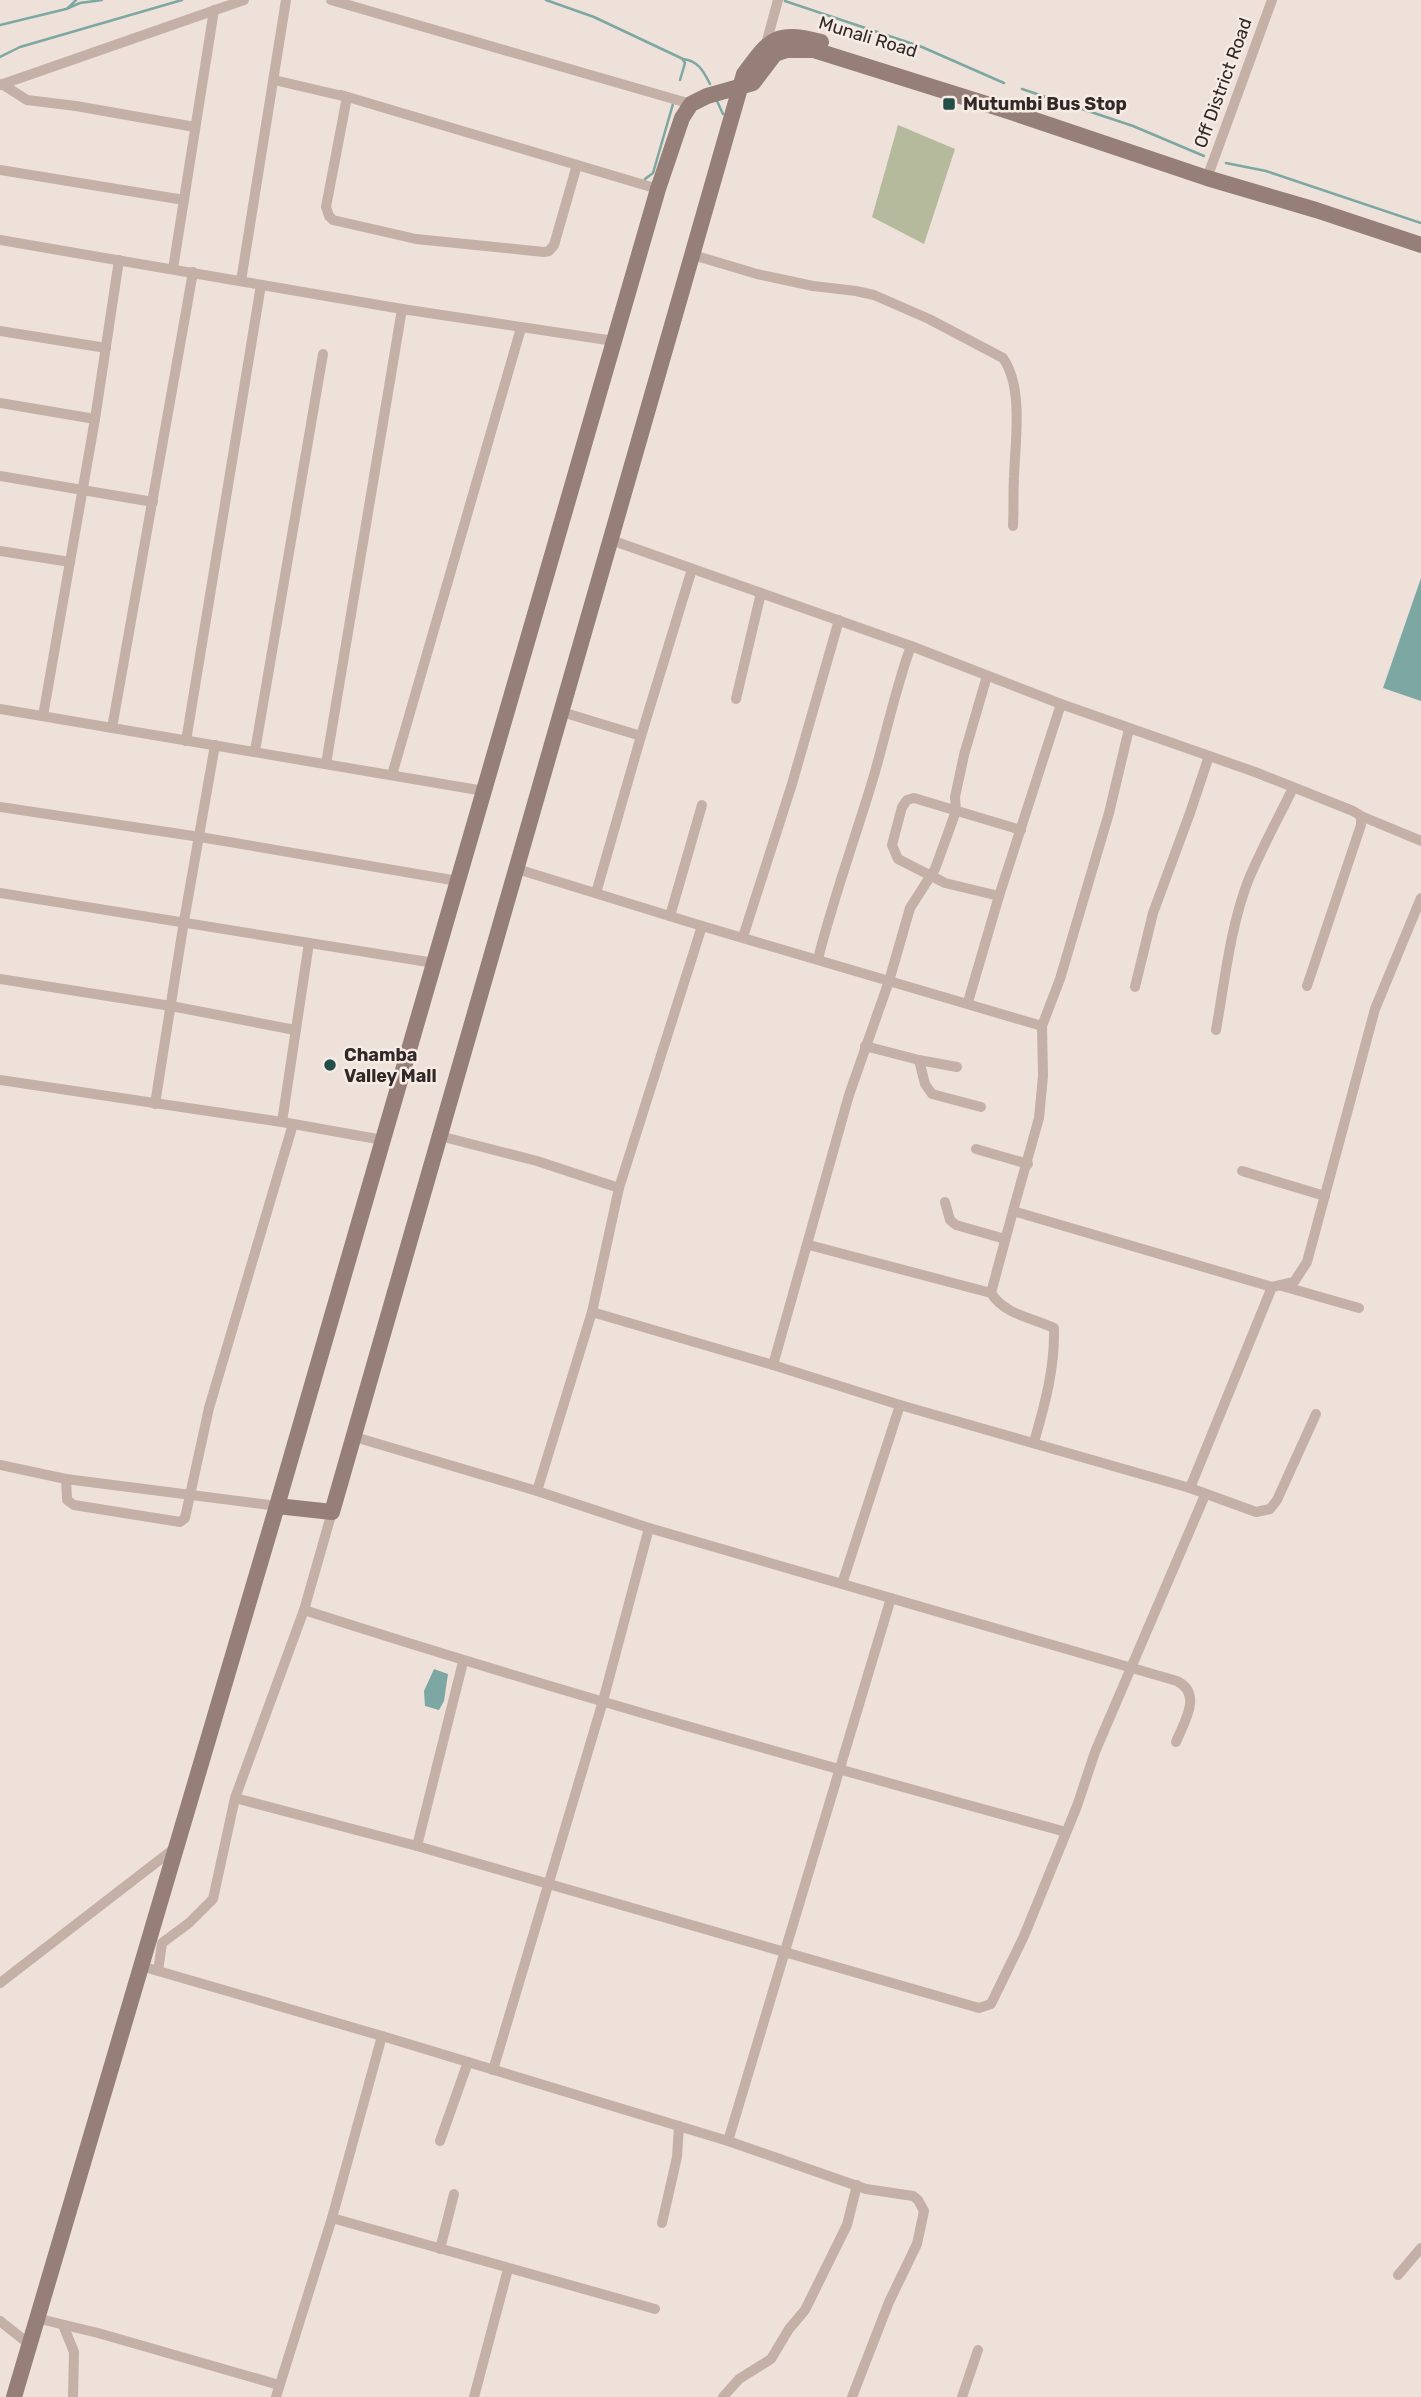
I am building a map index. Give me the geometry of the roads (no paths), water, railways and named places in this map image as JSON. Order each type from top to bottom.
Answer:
[{"type":"main road","name":"Munali Road","points":[[766,44],[789,37],[818,41],[1421,245]]},
{"type":"main road","points":[[276,1506],[332,1513],[739,88],[744,75],[766,44]]},
{"type":"main road","name":"Munali Road","points":[[739,88],[753,83],[775,54],[794,49],[814,50],[1421,238]]},
{"type":"main road","points":[[14,2397],[383,1140],[658,189],[682,118],[691,104],[707,96],[739,88]]},
{"type":"street","points":[[1,84],[244,0]]},
{"type":"street","points":[[241,281],[286,0]]},
{"type":"street","points":[[331,0],[691,104]]},
{"type":"street","points":[[766,44],[778,0]]},
{"type":"street","name":"Off District Road","points":[[1209,173],[1272,0]]},
{"type":"street","points":[[173,269],[214,10]]},
{"type":"street","points":[[274,78],[658,189]]},
{"type":"street","points":[[1,84],[27,100],[195,127]]},
{"type":"street","points":[[347,97],[326,206],[328,216],[333,220],[416,239],[549,251],[554,245],[577,165]]},
{"type":"street","points":[[0,170],[184,200]]},
{"type":"street","points":[[0,240],[402,309],[614,341]]},
{"type":"street","points":[[692,255],[767,276],[874,295],[929,319],[1003,358],[1014,391],[1017,429],[1013,526]]},
{"type":"street","points":[[43,716],[96,419],[119,260]]},
{"type":"street","points":[[112,728],[193,272]]},
{"type":"street","points":[[186,741],[261,285]]},
{"type":"street","points":[[326,764],[402,309]]},
{"type":"street","points":[[392,775],[521,328]]},
{"type":"street","points":[[0,331],[106,348]]},
{"type":"street","points":[[255,751],[323,354]]},
{"type":"street","points":[[0,403],[96,419]]},
{"type":"street","points":[[0,476],[153,502]]},
{"type":"street","points":[[611,540],[911,646],[1061,704],[1209,756],[1353,811],[1421,841]]},
{"type":"street","points":[[0,551],[70,562]]},
{"type":"street","points":[[596,893],[692,569]]},
{"type":"street","points":[[736,699],[761,593]]},
{"type":"street","points":[[743,937],[792,784],[839,620]]},
{"type":"street","points":[[818,959],[911,646]]},
{"type":"street","points":[[773,1365],[809,1245],[849,1095],[889,981],[910,908],[930,877],[956,811],[964,755],[987,676]]},
{"type":"street","points":[[968,1002],[1061,704]]},
{"type":"street","points":[[0,709],[484,791]]},
{"type":"street","points":[[562,712],[641,736]]},
{"type":"street","points":[[991,1293],[1039,1118],[1043,1076],[1042,1026],[1060,979],[1109,813],[1129,729]]},
{"type":"street","points":[[155,1104],[215,745]]},
{"type":"street","points":[[1135,987],[1153,913],[1209,756]]},
{"type":"street","points":[[1216,1030],[1235,926],[1248,883],[1265,841],[1293,788]]},
{"type":"street","points":[[999,896],[945,883],[898,859],[892,845],[902,807],[907,800],[914,798],[1021,830]]},
{"type":"street","points":[[670,916],[702,805]]},
{"type":"street","points":[[0,807],[458,880]]},
{"type":"street","points":[[1307,986],[1361,825],[1361,816]]},
{"type":"street","points":[[517,869],[1042,1026]]},
{"type":"street","points":[[0,893],[434,963]]},
{"type":"street","points":[[1277,1287],[1294,1282],[1307,1262],[1336,1146],[1375,1009],[1421,898]]},
{"type":"street","points":[[537,1492],[592,1312],[619,1188],[702,926]]},
{"type":"street","points":[[66,1479],[67,1500],[74,1505],[180,1522],[185,1518],[209,1408],[288,1124],[295,1030],[309,943]]},
{"type":"street","points":[[0,979],[171,1006],[295,1030]]},
{"type":"street","points":[[865,1046],[957,1067]]},
{"type":"street","points":[[919,1060],[925,1084],[932,1094],[981,1107]]},
{"type":"street","points":[[0,1080],[383,1140]]},
{"type":"street","points":[[440,1136],[537,1161],[619,1188]]},
{"type":"street","points":[[976,1149],[1028,1164]]},
{"type":"street","points":[[1242,1171],[1325,1196]]},
{"type":"street","points":[[945,1202],[950,1220],[956,1225],[1005,1239]]},
{"type":"street","points":[[1013,1211],[1359,1308]]},
{"type":"street","points":[[809,1245],[991,1293],[1009,1312],[1054,1328],[1051,1383],[1034,1442]]},
{"type":"street","points":[[1190,1488],[1277,1287]]},
{"type":"street","points":[[592,1312],[900,1405],[1190,1488],[1256,1512],[1270,1509],[1277,1500],[1316,1414]]},
{"type":"street","points":[[842,1584],[900,1405]]},
{"type":"street","points":[[355,1437],[649,1528],[1177,1681],[1187,1688],[1191,1705],[1176,1742]]},
{"type":"street","points":[[0,1465],[66,1479],[276,1506]]},
{"type":"street","points":[[235,1798],[417,1846],[979,2008],[985,2007],[991,2004],[1000,1987],[1087,1781],[1095,1752],[1205,1494]]},
{"type":"street","points":[[158,1971],[162,1943],[189,1923],[213,1899],[235,1798],[304,1610],[332,1513]]},
{"type":"street","points":[[493,2070],[603,1701],[649,1528]]},
{"type":"street","points":[[728,2141],[891,1598]]},
{"type":"street","points":[[304,1610],[463,1661],[838,1770],[1066,1832]]},
{"type":"street","points":[[417,1846],[463,1661]]},
{"type":"street","points":[[0,1983],[175,1848]]},
{"type":"street","points":[[141,1966],[728,2141],[874,2192],[913,2196],[924,2211],[917,2244],[889,2302],[852,2397]]},
{"type":"street","points":[[276,2397],[332,2218],[382,2036]]},
{"type":"street","points":[[440,2141],[468,2062]]},
{"type":"street","points":[[662,2223],[677,2157],[679,2126]]},
{"type":"street","points":[[723,2397],[739,2379],[771,2359],[789,2329],[805,2310],[847,2225],[857,2185]]},
{"type":"street","points":[[440,2249],[454,2194]]},
{"type":"street","points":[[332,2218],[655,2309]]},
{"type":"street","points":[[1398,2275],[1421,2248]]},
{"type":"street","points":[[474,2397],[508,2269]]},
{"type":"street","points":[[36,2318],[99,2333],[279,2385]]},
{"type":"street","points":[[0,2321],[29,2344]]},
{"type":"street","points":[[63,2325],[74,2352],[73,2397]]},
{"type":"street","points":[[962,2397],[978,2350]]},
{"type":"water","points":[[1421,578],[1421,701],[1383,688]]},
{"type":"water","points":[[434,1669],[448,1674],[444,1701],[439,1710],[425,1706],[424,1691]]},
{"type":"waterway","points":[[68,8],[76,0]]},
{"type":"waterway","points":[[0,25],[80,3],[102,0]]},
{"type":"waterway","points":[[0,57],[20,47],[182,0]]},
{"type":"waterway","points":[[546,0],[594,17],[693,62],[702,70],[710,84]]},
{"type":"waterway","points":[[785,1],[922,47],[1004,83]]},
{"type":"waterway","points":[[680,80],[685,63],[683,60]]},
{"type":"waterway","points":[[1022,89],[1133,126],[1204,156]]},
{"type":"waterway","points":[[717,101],[723,114]]},
{"type":"waterway","points":[[645,179],[653,173],[673,104]]},
{"type":"waterway","points":[[1226,163],[1266,171],[1421,223]]},
{"type":"place","name":"Mutumbi Bus Stop","points":[[949,104]]},
{"type":"place","name":"Chamba Valley Mall","points":[[330,1065]]}]
